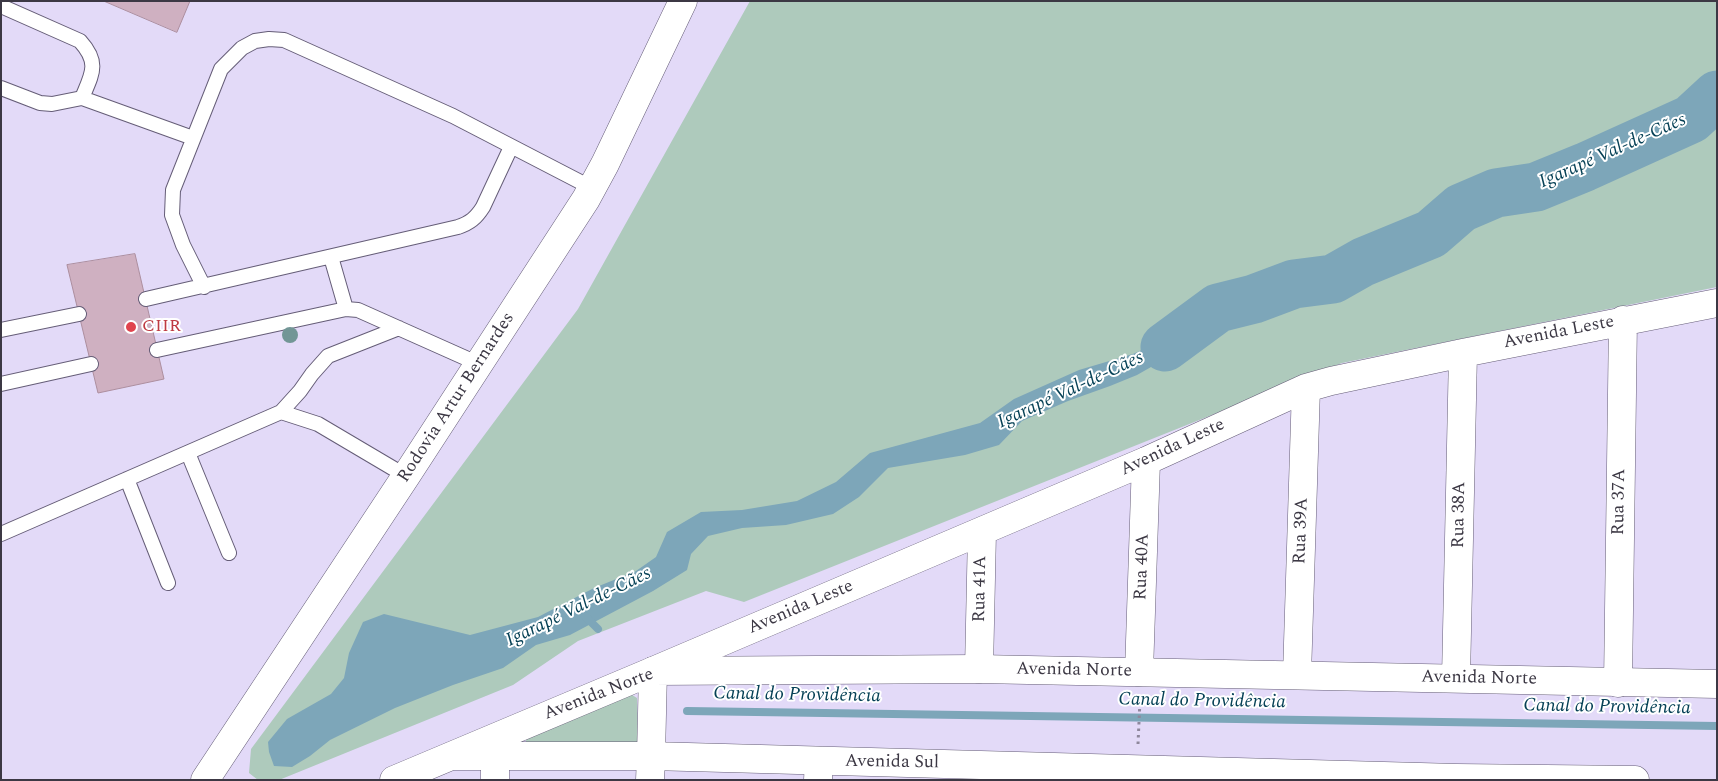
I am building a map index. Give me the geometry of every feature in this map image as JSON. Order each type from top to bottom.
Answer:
[{"type":"street","name":"Rodovia Artur Bernardes","points":[[205,780],[406,476],[592,188],[682,1]]},
{"type":"street","name":"Avenida Leste","points":[[653,671],[1146,461],[1306,388],[1463,353],[1717,303]]},
{"type":"street","name":"Rua 37A","points":[[1618,683],[1623,320]]},
{"type":"street","name":"Rua 38A","points":[[1456,678],[1463,353]]},
{"type":"street","name":"Rua 39A","points":[[1297,675],[1306,388]]},
{"type":"street","name":"Rua 40A","points":[[1139,672],[1146,461]]},
{"type":"street","name":"Rua 41A","points":[[979,658],[982,532]]},
{"type":"street","name":"Avenida Norte","points":[[394,780],[653,671],[979,658],[1139,672],[1717,684]]},
{"type":"street","points":[[651,768],[653,671]]},
{"type":"street","name":"Avenida Sul","points":[[448,756],[495,769],[651,768],[973,773],[1138,766],[1293,776],[1635,780]]},
{"type":"lane","points":[[1,6],[80,41],[88,50],[93,72],[82,98]]},
{"type":"lane","points":[[204,286],[183,245],[172,214],[172,190],[221,69],[242,48],[255,41],[269,39],[284,40],[453,116],[592,188]]},
{"type":"lane","points":[[1,88],[46,104],[69,102],[82,98],[193,138]]},
{"type":"lane","points":[[146,299],[469,223],[478,216],[483,207],[511,147]]},
{"type":"lane","points":[[331,257],[346,309]]},
{"type":"lane","points":[[157,350],[346,309],[358,310],[479,364]]},
{"type":"lane","points":[[1,330],[79,314]]},
{"type":"lane","points":[[1,534],[281,412],[328,356],[399,328]]},
{"type":"lane","points":[[1,384],[91,364]]},
{"type":"lane","points":[[281,412],[318,424],[406,476]]},
{"type":"lane","points":[[188,453],[229,553]]},
{"type":"lane","points":[[127,479],[168,583]]},
{"type":"path","points":[[1138,766],[1140,699]]},
{"type":"green space","points":[[750,1],[1717,1],[1717,287],[1342,363],[744,602],[706,591],[578,641],[513,685],[279,780],[258,780],[249,773],[251,749],[578,309]]},
{"type":"green space","points":[[629,693],[637,698],[638,741],[633,745],[526,745],[526,739]]},
{"type":"water","points":[[1218,308],[1186,347],[1137,375],[1022,421],[999,445],[965,455],[888,468],[859,497],[833,514],[786,525],[742,528],[708,536],[691,554],[687,570],[653,591],[570,635],[536,645],[503,668],[395,708],[330,740],[292,767],[274,766],[268,742],[287,719],[331,694],[344,678],[349,653],[363,622],[384,614],[470,635],[538,617],[594,588],[636,571],[656,557],[667,532],[701,512],[742,510],[797,501],[836,482],[870,453],[980,423],[1014,399],[1079,370],[1133,354],[1159,342]]},
{"type":"building","points":[[104,1],[190,1],[177,32]]},
{"type":"building","points":[[135,254],[164,379],[98,393],[67,265]]},
{"type":"waterway","name":"Igarapé Val-de-Cães","points":[[1165,347],[1218,308],[1254,299],[1294,284],[1333,279],[1363,262],[1431,234],[1461,208],[1496,193],[1536,187],[1691,119],[1717,95]]},
{"type":"waterway","points":[[585,616],[598,629]]},
{"type":"waterway","name":"Canal do Providência","points":[[687,711],[1717,726]]},
{"type":"place","name":"CIIR","points":[[131,327]]}]
